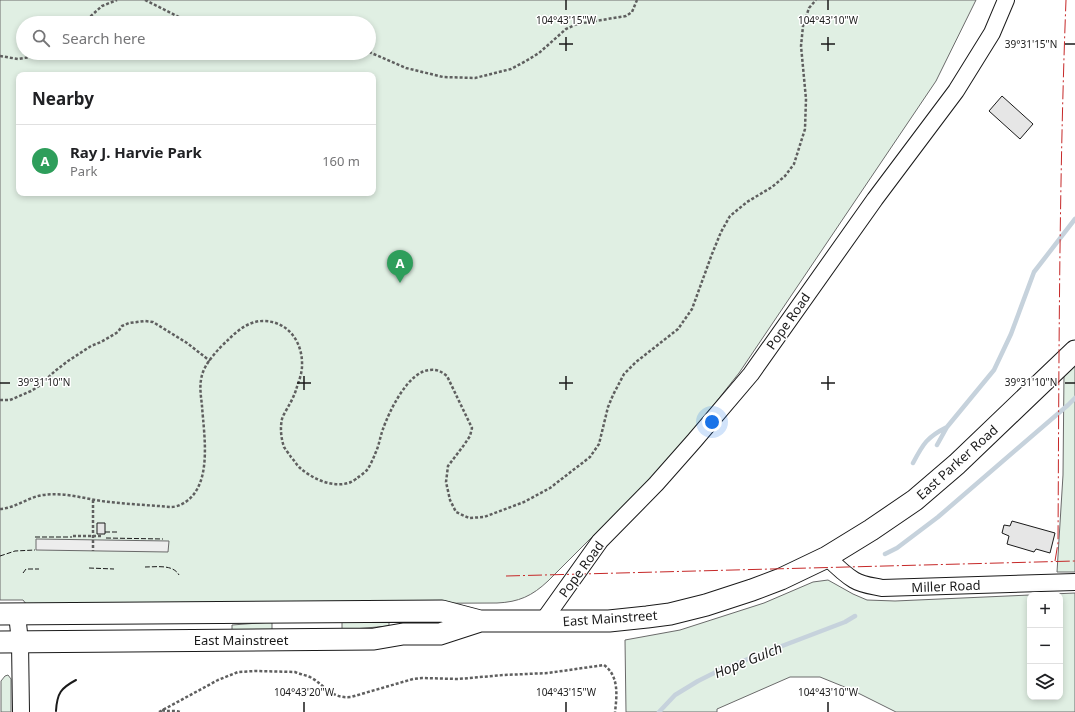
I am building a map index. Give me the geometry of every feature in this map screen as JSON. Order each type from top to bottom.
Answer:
[{"type":"main road","name":"East Parker Road","points":[[826,557],[887,519],[931,487],[1075,351]]},
{"type":"main road","name":"East Mainstreet","points":[[8,614],[442,611],[480,621],[623,620],[682,611],[752,590],[781,579],[826,557]]},
{"type":"main road","name":"East Mainstreet","points":[[10,642],[374,639],[403,634],[440,634],[480,621]]},
{"type":"street","name":"Pope Road","points":[[543,621],[600,541],[661,478],[750,374],[875,199],[956,91],[992,33],[1006,0]]},
{"type":"street","name":"Miller Road","points":[[826,557],[855,581],[882,588],[1075,582]]},
{"type":"street","points":[[8,614],[10,642],[21,712]]},
{"type":"path","points":[[91,16],[102,6],[117,0]]},
{"type":"path","points":[[145,0],[178,16]]},
{"type":"path","points":[[376,55],[406,68],[443,77],[475,78],[511,69],[539,53],[566,29],[577,24],[626,16],[632,12],[637,0]]},
{"type":"path","points":[[0,509],[7,509],[43,495],[57,494],[93,500],[171,507],[180,505],[191,497],[200,486],[204,470],[205,451],[200,387],[202,374],[220,347],[232,335],[242,327],[253,322],[264,321],[278,323],[288,329],[295,338],[300,351],[302,366],[295,392],[282,417],[280,431],[284,448],[299,466],[311,475],[323,481],[338,484],[352,482],[367,470],[376,453],[382,430],[397,399],[411,380],[419,373],[429,370],[441,371],[447,376],[472,428],[470,436],[448,466],[446,482],[450,500],[456,512],[469,518],[484,517],[524,502],[550,488],[590,457],[599,444],[608,407],[624,374],[636,362],[678,329],[692,309],[712,254],[721,232],[730,216],[747,202],[785,176],[794,164],[805,129],[806,99],[801,46],[803,26],[809,8],[816,0]]},
{"type":"path","points":[[0,56],[16,59]]},
{"type":"path","points":[[0,400],[10,400],[31,391],[68,361],[91,346],[118,332],[122,326],[129,323],[145,321],[153,322],[187,343],[210,361]]},
{"type":"path","points":[[93,500],[93,551]]},
{"type":"path","points":[[73,536],[101,536]]},
{"type":"path","points":[[160,711],[218,680],[238,672],[255,670],[295,672],[309,677],[326,690],[339,696],[351,697],[413,679],[458,679],[497,675],[548,673],[604,665],[608,668],[616,681],[615,712]]},
{"type":"path","points":[[160,711],[180,712]]},
{"type":"green space","points":[[0,0],[976,0],[936,81],[739,373],[693,431],[645,484],[548,581],[536,591],[519,600],[497,603],[27,605],[23,600],[0,600]]},
{"type":"green space","points":[[1075,362],[1075,572],[1057,572],[1063,475],[1064,373]]},
{"type":"green space","points":[[828,580],[867,600],[895,601],[1027,595],[1027,700],[1063,700],[1063,594],[1075,593],[1075,712],[896,712],[852,690],[820,677],[790,677],[717,709],[717,712],[626,712],[625,640],[680,630],[764,603],[813,582]]},
{"type":"green space","points":[[389,620],[389,626],[342,630],[342,622]]},
{"type":"green space","points":[[272,622],[272,631],[232,631],[232,625]]},
{"type":"green space","points":[[8,675],[11,679],[11,712],[1,712],[1,681]]},
{"type":"shaded area","points":[[36,539],[169,541],[168,552],[36,550]]},
{"type":"building","points":[[1002,96],[1033,124],[1020,139],[989,111]]},
{"type":"building","points":[[1012,521],[1055,533],[1050,553],[1036,549],[1034,552],[1007,544],[1009,536],[1002,533],[1004,525],[1010,526]]},
{"type":"building","points":[[97,523],[105,523],[105,534],[97,534]]},
{"type":"waterway","points":[[937,445],[947,427],[994,370],[1011,334],[1034,272],[1075,219]]},
{"type":"waterway","points":[[885,554],[897,548],[938,517],[1075,398]]},
{"type":"waterway","points":[[913,463],[926,442],[935,434],[947,427]]},
{"type":"waterway","name":"Hope Gulch","points":[[659,712],[675,695],[722,669],[845,622],[855,616]]},
{"type":"fence","points":[[105,532],[117,532]]},
{"type":"fence","points":[[35,537],[72,537]]},
{"type":"fence","points":[[106,538],[163,539]]},
{"type":"fence","points":[[0,556],[15,551],[35,550]]},
{"type":"fence","points":[[145,567],[169,568],[176,571],[179,575]]},
{"type":"fence","points":[[89,568],[114,569]]},
{"type":"fence","points":[[23,573],[26,569],[39,569]]},
{"type":"wall","points":[[56,711],[59,695],[63,689],[76,680]]},
{"type":"power","points":[[1055,561],[1058,543],[1059,339],[1066,0]]},
{"type":"power","points":[[506,576],[1075,561]]},
{"type":"place","name":"Ray J. Harvie Park","points":[[400,283]]}]
